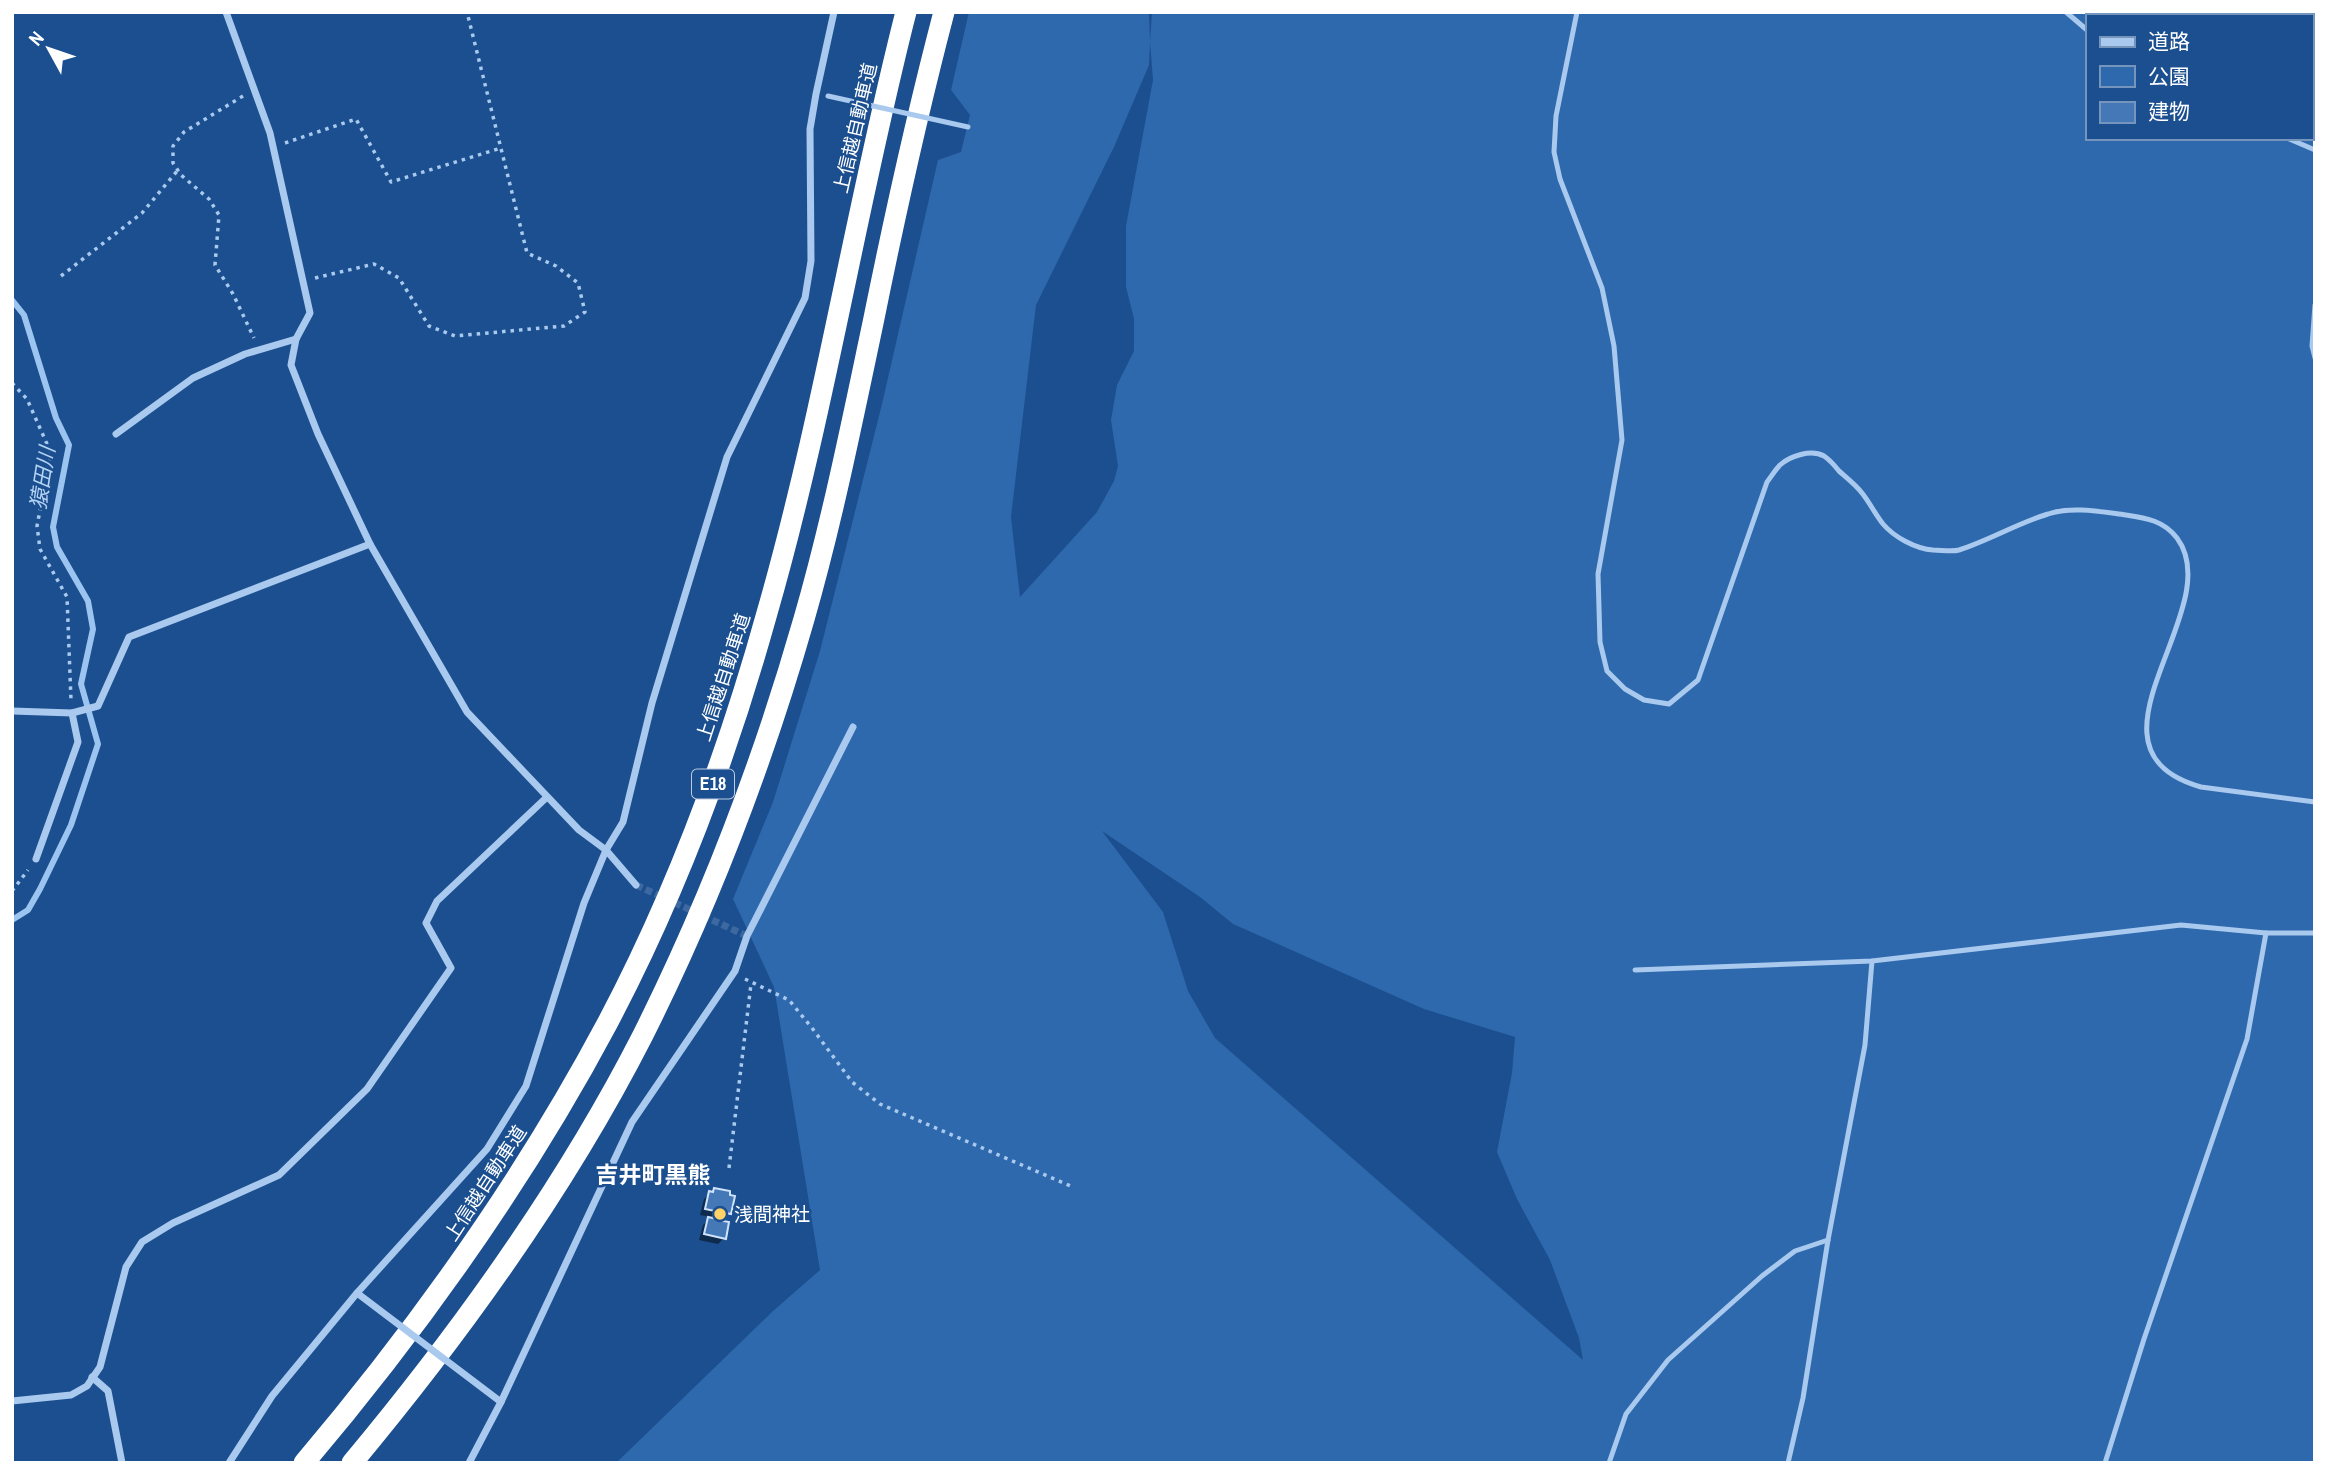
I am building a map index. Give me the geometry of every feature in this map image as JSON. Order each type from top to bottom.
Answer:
[{"type":"highway","name":"上信越自動車道","points":[[304,1463],[401,1343],[517,1178],[610,1019],[681,864],[742,696],[788,536],[906,12]]},
{"type":"highway","name":"E18","points":[[352,1463],[439,1354],[548,1198],[596,1120],[641,1038],[714,882],[750,791],[809,603],[944,12]]},
{"type":"street","points":[[226,12],[273,147],[310,313],[296,339],[291,365],[318,433],[370,544],[467,712],[579,830],[606,850],[636,885]]},
{"type":"street","points":[[229,1463],[272,1395],[357,1293],[487,1149],[526,1086],[584,903],[606,850],[623,822],[652,703],[727,457],[805,298],[811,261],[810,141],[816,94],[834,12]]},
{"type":"street","points":[[116,434],[193,378],[245,354],[296,339]]},
{"type":"street","points":[[12,711],[72,713],[98,706],[129,637],[370,544]]},
{"type":"street","points":[[36,859],[78,742],[72,713]]},
{"type":"street","points":[[469,1463],[501,1402],[632,1122],[735,971],[747,936],[853,727]]},
{"type":"street","points":[[12,1401],[71,1395],[86,1386],[100,1367],[126,1266],[142,1242],[173,1223],[279,1175],[367,1089],[451,968],[426,923],[437,901],[547,796]]},
{"type":"street","points":[[357,1293],[501,1402]]},
{"type":"street","points":[[92,1377],[108,1391],[122,1463]]},
{"type":"lane","points":[[1577,12],[1556,116],[1554,152],[1560,178],[1602,288],[1614,346],[1619,393],[1622,440],[1598,575],[1600,642],[1607,671],[1625,689],[1644,700],[1670,704],[1698,680],[1767,482],[1780,464],[1793,457],[1807,453],[1823,455],[1860,491],[1884,525],[1907,542],[1929,550],[1957,551],[2050,513],[2089,510],[2152,519],[2166,527],[2177,537],[2185,552],[2189,571],[2183,606],[2154,686],[2147,721],[2152,752],[2173,776],[2201,788],[2315,802]]},
{"type":"lane","points":[[2066,12],[2086,29]]},
{"type":"lane","points":[[816,94],[968,127]]},
{"type":"lane","points":[[2292,140],[2315,150]]},
{"type":"lane","points":[[2315,305],[2312,346],[2315,358]]},
{"type":"lane","points":[[1635,970],[1872,961],[2181,925],[2266,933],[2315,933]]},
{"type":"lane","points":[[2105,1463],[2148,1327],[2248,1039],[2266,933]]},
{"type":"lane","points":[[1788,1463],[1803,1398],[1828,1240],[1864,1045],[1872,961]]},
{"type":"lane","points":[[1609,1463],[1626,1414],[1668,1360],[1762,1276],[1796,1251],[1828,1240]]},
{"type":"path","points":[[303,280],[374,264],[399,278],[429,326],[455,336],[564,326],[585,312],[579,283],[556,266],[527,253],[467,12]]},
{"type":"path","points":[[254,89],[184,132],[173,146],[173,163],[209,199],[219,215],[215,265],[233,294],[260,350]]},
{"type":"path","points":[[273,147],[356,118],[391,182],[501,148]]},
{"type":"path","points":[[61,276],[142,213],[178,170]]},
{"type":"path","points":[[12,383],[27,399],[51,453],[37,526],[40,549],[67,597],[72,713]]},
{"type":"path","points":[[12,891],[36,859]]},
{"type":"path","points":[[735,971],[751,984],[789,1000],[852,1082],[880,1104],[1073,1187]]},
{"type":"path","points":[[729,1168],[751,984]]},
{"type":"green space","points":[[969,12],[1149,12],[1150,42],[1152,12],[2315,12],[2315,1463],[616,1463],[773,1311],[820,1270],[774,987],[733,899],[773,802],[820,651],[882,404],[938,160],[961,152],[970,115],[951,90]],"holes":[[[1150,42],[1153,80],[1126,226],[1126,287],[1134,319],[1134,351],[1117,385],[1111,420],[1118,466],[1114,481],[1097,512],[1020,597],[1011,517],[1036,305],[1114,147],[1149,65]],[[1102,831],[1200,897],[1233,924],[1424,1009],[1515,1037],[1512,1073],[1497,1152],[1517,1199],[1550,1260],[1579,1338],[1583,1360],[1215,1038],[1188,991],[1163,912]]]},
{"type":"building","name":"浅間神社","points":[[714,1188],[730,1191],[730,1195],[735,1196],[731,1214],[725,1213],[723,1221],[729,1222],[726,1239],[704,1234],[708,1217],[713,1218],[715,1211],[705,1209],[709,1191],[713,1192]]},
{"type":"waterway","name":"猿田川","points":[[12,300],[24,315],[56,418],[69,445],[53,527],[57,547],[88,601],[93,629],[81,684],[98,744],[71,825],[40,889],[28,910],[12,920]]},
{"type":"tunnel","points":[[636,885],[747,936]]},
{"type":"place","name":"浅間神社","points":[[720,1214]]},
{"type":"district","name":"吉井町黒熊","points":[[653,1175]]}]
